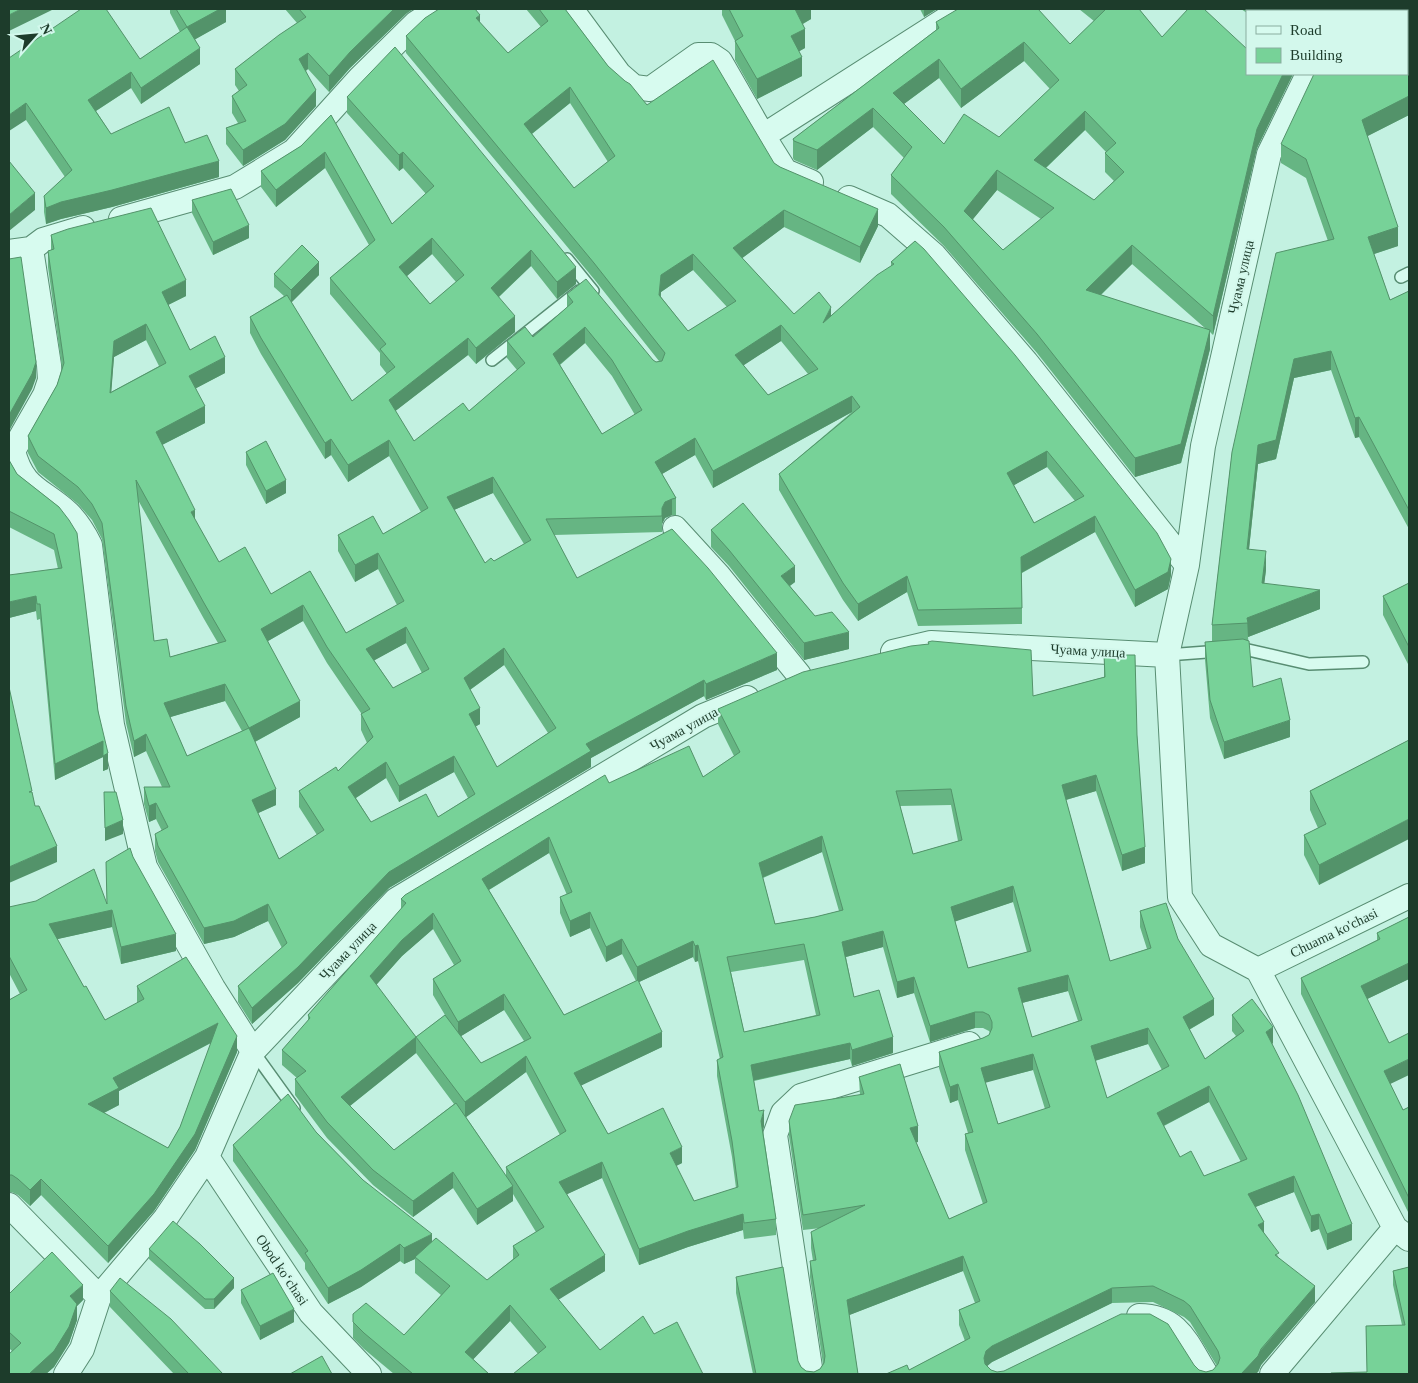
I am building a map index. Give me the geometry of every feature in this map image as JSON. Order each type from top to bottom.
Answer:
[{"type":"street","points":[[253,1051],[213,988],[145,867],[112,725],[90,545],[80,527],[67,513],[26,482],[16,465],[13,451],[45,395],[50,380],[49,365],[20,251],[64,232],[235,187],[294,151],[360,78],[396,52],[416,24],[438,9]]},
{"type":"street","points":[[566,9],[577,17],[619,74],[634,87],[650,88],[698,56],[711,55],[720,62],[785,171],[888,215],[934,255],[1026,362],[1187,565]]},
{"type":"street","points":[[763,136],[962,9]]},
{"type":"street","name":"Чуама улица","points":[[874,657],[931,643],[1167,655],[1187,565],[1203,446],[1269,154],[1308,75]]},
{"type":"street","name":"Чуама улица","points":[[66,1374],[82,1349],[99,1296],[165,1219],[207,1157],[253,1051],[396,900],[703,716],[791,679],[718,575],[675,528]]},
{"type":"street","points":[[1167,655],[1180,898],[1210,945],[1258,970],[1402,1233],[1272,1374]]},
{"type":"street","name":"Chuama ko'chasi","points":[[1258,970],[1409,896]]},
{"type":"street","points":[[811,1374],[776,1134],[783,1113],[801,1096],[978,1041]]},
{"type":"street","name":"Obod koʻchasi","points":[[207,1157],[311,1313],[369,1374]]},
{"type":"street","points":[[9,1205],[99,1296]]},
{"type":"street","points":[[1118,1316],[1153,1316],[1178,1329],[1206,1374]]},
{"type":"lane","points":[[562,254],[600,299]]},
{"type":"lane","points":[[492,360],[588,284]]},
{"type":"lane","points":[[1167,655],[1244,649],[1309,664],[1363,662]]},
{"type":"lane","points":[[253,1051],[300,1116]]},
{"type":"building","points":[[9,9],[21,9],[9,15]]},
{"type":"building","points":[[81,9],[106,9],[140,59],[187,27],[200,48],[141,88],[131,72],[88,100],[111,134],[169,107],[185,143],[207,135],[219,161],[61,202],[46,208],[44,196],[72,170],[26,103],[9,115],[9,58]]},
{"type":"building","points":[[176,9],[220,9],[187,27]]},
{"type":"building","points":[[299,9],[394,9],[350,52],[329,76],[308,53],[299,59],[316,90],[285,124],[243,150],[226,128],[246,121],[232,96],[247,85],[235,69],[306,17]]},
{"type":"building","points":[[439,9],[475,9],[480,15],[476,18],[508,53],[548,21],[539,9],[565,9],[608,66],[630,84],[647,105],[713,60],[774,163],[878,209],[860,247],[784,210],[733,248],[794,314],[819,292],[831,307],[823,323],[877,275],[894,264],[891,262],[915,241],[1015,355],[1157,533],[1171,559],[1168,572],[1135,590],[1095,516],[1021,557],[1022,608],[918,610],[907,576],[858,604],[843,583],[779,474],[860,407],[852,396],[713,471],[695,438],[655,462],[676,498],[665,502],[662,508],[662,516],[546,519],[577,578],[672,529],[708,568],[777,653],[706,684],[704,680],[586,744],[591,751],[389,872],[298,967],[252,1008],[238,986],[287,943],[268,904],[234,921],[204,928],[158,846],[155,834],[168,827],[156,803],[149,806],[144,787],[170,787],[146,734],[134,741],[126,706],[102,523],[92,504],[78,487],[38,456],[28,436],[57,385],[64,363],[48,251],[54,249],[51,235],[151,208],[186,280],[162,292],[190,350],[215,336],[225,357],[189,376],[205,406],[156,432],[195,510],[191,512],[219,562],[245,547],[271,594],[310,571],[346,633],[404,601],[378,553],[355,565],[338,535],[373,516],[383,534],[428,508],[389,440],[348,465],[331,439],[325,443],[250,317],[287,295],[352,401],[395,367],[380,349],[386,344],[330,278],[375,240],[325,152],[276,190],[261,171],[301,146],[331,115],[392,224],[434,186],[403,152],[399,155],[347,97],[395,47],[576,267],[557,282],[531,250],[491,288],[515,316],[476,348],[468,338],[389,400],[414,441],[463,403],[469,411],[525,363],[507,341],[525,327],[533,337],[573,302],[567,294],[586,279],[653,360],[656,362],[662,361],[665,353],[594,263],[406,36],[425,18]],"holes":[[[570,87],[615,156],[574,188],[524,124]],[[432,238],[464,275],[430,304],[399,267]],[[693,254],[736,301],[688,331],[659,295],[661,275]],[[146,324],[166,363],[110,393],[114,341]],[[781,325],[818,369],[768,395],[735,355]],[[585,327],[612,360],[642,410],[602,434],[553,354]],[[1047,451],[1084,496],[1034,523],[1007,473]],[[493,477],[531,540],[494,561],[491,558],[485,563],[447,497]],[[136,480],[226,641],[170,657],[167,639],[154,641]],[[303,605],[327,647],[370,709],[361,714],[373,737],[338,771],[336,767],[299,791],[324,830],[279,859],[252,800],[276,789],[249,728],[300,701],[261,629]],[[406,627],[429,669],[393,688],[366,649]],[[504,648],[556,728],[497,767],[469,714],[480,708],[464,678]],[[225,684],[249,728],[187,756],[164,703]],[[454,756],[475,794],[438,817],[426,794],[371,822],[348,787],[386,762],[399,786]]]},
{"type":"building","points":[[729,9],[795,9],[805,29],[791,36],[802,57],[757,79],[735,41],[743,36]]},
{"type":"building","points":[[958,9],[1038,9],[1070,44],[1105,10],[1103,9],[1139,9],[1162,37],[1188,9],[1204,9],[1246,48],[1246,75],[1283,75],[1257,129],[1213,316],[1132,245],[1086,290],[1210,330],[1181,444],[1135,458],[1037,334],[944,227],[891,175],[912,147],[873,108],[817,150],[794,141],[793,139],[939,28],[936,22]],"holes":[[[1024,42],[1059,80],[999,137],[964,114],[944,144],[893,93],[939,59],[961,89]],[[1085,111],[1116,143],[1105,153],[1124,172],[1094,200],[1034,160]],[[997,170],[1054,208],[1003,250],[964,211]]]},
{"type":"building","points":[[1268,9],[1349,10],[1270,10]]},
{"type":"building","points":[[1367,9],[1409,9],[1409,96],[1362,120],[1398,227],[1368,237],[1390,300],[1409,291],[1409,510],[1359,417],[1355,418],[1331,351],[1294,359],[1276,440],[1258,445],[1247,549],[1266,551],[1262,583],[1320,590],[1247,618],[1248,623],[1212,625],[1232,452],[1276,253],[1334,239],[1306,159],[1281,144],[1314,75],[1408,75],[1408,10]]},
{"type":"building","points":[[9,161],[35,193],[9,215]]},
{"type":"building","points":[[231,189],[249,225],[213,242],[192,200]]},
{"type":"building","points":[[302,245],[319,262],[291,290],[274,274]]},
{"type":"building","points":[[21,257],[36,362],[32,374],[9,415],[9,259]]},
{"type":"building","points":[[266,441],[286,480],[266,491],[246,452]]},
{"type":"building","points":[[9,460],[17,474],[59,507],[77,533],[98,711],[108,753],[103,756],[103,741],[55,764],[40,604],[37,604],[36,596],[9,602],[9,575],[62,568],[54,534],[9,511]]},
{"type":"building","points":[[743,503],[795,566],[781,576],[815,616],[832,612],[849,632],[804,643],[711,530]]},
{"type":"building","points":[[1409,583],[1409,647],[1383,596]]},
{"type":"building","points":[[1243,639],[1249,641],[1253,687],[1281,678],[1290,720],[1224,742],[1210,700],[1205,642]]},
{"type":"building","points":[[928,642],[1031,650],[1033,696],[1105,677],[1104,655],[1135,655],[1137,735],[1145,847],[1122,855],[1096,775],[1062,785],[1110,961],[1151,948],[1140,911],[1166,903],[1178,939],[1214,999],[1183,1017],[1205,1059],[1244,1031],[1232,1015],[1252,999],[1273,1027],[1266,1032],[1298,1095],[1352,1224],[1327,1234],[1319,1214],[1311,1216],[1294,1176],[1248,1194],[1264,1222],[1258,1225],[1279,1253],[1275,1255],[1315,1286],[1241,1374],[886,1374],[907,1365],[909,1370],[970,1338],[959,1310],[980,1301],[963,1256],[847,1300],[858,1374],[756,1374],[736,1277],[783,1267],[798,1361],[806,1371],[814,1372],[820,1369],[824,1363],[825,1356],[810,1261],[816,1260],[811,1232],[865,1205],[803,1215],[789,1121],[795,1105],[864,1094],[859,1077],[900,1064],[918,1126],[910,1128],[949,1219],[987,1202],[965,1134],[973,1132],[958,1084],[950,1087],[939,1052],[989,1035],[992,1022],[989,1015],[983,1012],[975,1012],[930,1026],[914,977],[897,982],[883,931],[842,942],[854,997],[879,990],[893,1037],[852,1050],[850,1043],[751,1065],[759,1111],[764,1110],[761,1121],[776,1219],[744,1223],[743,1214],[639,1249],[602,1162],[559,1182],[605,1255],[550,1289],[600,1350],[643,1316],[654,1334],[677,1322],[703,1374],[513,1374],[546,1347],[510,1305],[465,1352],[489,1374],[413,1374],[353,1322],[353,1314],[366,1303],[404,1335],[450,1286],[415,1257],[436,1238],[487,1280],[519,1255],[513,1246],[544,1227],[506,1167],[566,1131],[526,1056],[465,1102],[416,1037],[341,1097],[394,1150],[456,1103],[513,1186],[477,1209],[453,1172],[413,1201],[373,1170],[327,1122],[295,1079],[306,1071],[282,1050],[310,1018],[308,1015],[406,903],[401,899],[405,895],[605,775],[609,783],[689,746],[703,777],[740,752],[718,709],[803,672],[911,646],[929,644]],"holes":[[[951,789],[962,840],[913,854],[896,791]],[[822,836],[843,910],[775,924],[759,863]],[[549,837],[572,892],[560,897],[570,921],[590,912],[606,947],[622,939],[637,967],[693,941],[695,946],[698,945],[723,1057],[717,1060],[732,1141],[738,1187],[694,1201],[670,1153],[682,1147],[663,1108],[608,1134],[574,1073],[662,1032],[638,980],[564,1015],[482,879]],[[1013,886],[1031,951],[968,968],[951,907]],[[433,913],[461,961],[433,979],[458,1022],[504,994],[531,1038],[481,1063],[445,1015],[416,1037],[370,976],[402,940]],[[804,944],[820,1015],[744,1032],[727,957]],[[1068,975],[1082,1020],[1032,1037],[1018,988]],[[1148,1028],[1169,1066],[1107,1098],[1091,1046]],[[1033,1054],[1050,1107],[998,1124],[981,1068]],[[1209,1086],[1247,1159],[1204,1176],[1191,1151],[1180,1157],[1157,1113]],[[1153,1286],[1184,1301],[1190,1306],[1218,1351],[1220,1358],[1213,1370],[1206,1372],[1199,1370],[1168,1324],[1150,1314],[1121,1314],[1004,1371],[997,1372],[991,1370],[985,1364],[986,1351],[992,1346],[1112,1288]]]},
{"type":"building","points":[[9,687],[32,791],[29,792],[32,792],[35,806],[39,806],[57,846],[9,867]]},
{"type":"building","points":[[1409,740],[1409,819],[1319,865],[1304,835],[1326,824],[1310,791]]},
{"type":"building","points":[[104,792],[116,792],[123,820],[105,828]]},
{"type":"building","points":[[130,848],[133,857],[176,934],[121,947],[112,910],[49,924],[84,987],[86,986],[105,1020],[144,999],[137,986],[186,957],[237,1036],[195,1134],[154,1194],[108,1246],[41,1179],[30,1190],[18,1179],[9,1175],[9,1000],[27,990],[9,956],[9,907],[36,901],[94,869],[107,904],[106,862]],"holes":[[[218,1023],[180,1127],[168,1148],[88,1104],[119,1088],[113,1078]]]},
{"type":"building","points":[[1409,917],[1409,963],[1361,986],[1389,1043],[1409,1033],[1409,1059],[1384,1071],[1403,1110],[1409,1107],[1409,1198],[1301,978],[1380,939],[1377,933]]},
{"type":"building","points":[[288,1094],[316,1132],[363,1180],[432,1234],[404,1248],[400,1244],[361,1270],[328,1288],[305,1253],[308,1251],[233,1145]]},
{"type":"building","points":[[173,1221],[200,1244],[234,1278],[214,1299],[205,1299],[149,1249]]},
{"type":"building","points":[[52,1252],[83,1285],[70,1296],[77,1304],[69,1327],[54,1351],[29,1374],[9,1374],[9,1354],[21,1343],[9,1332],[9,1292]]},
{"type":"building","points":[[1409,1267],[1409,1374],[1331,1374],[1367,1372],[1366,1326],[1405,1325],[1393,1271]]},
{"type":"building","points":[[273,1273],[294,1309],[260,1326],[241,1290]]},
{"type":"building","points":[[120,1278],[171,1319],[223,1374],[189,1374],[110,1291]]},
{"type":"building","points":[[322,1356],[332,1374],[290,1374]]}]
